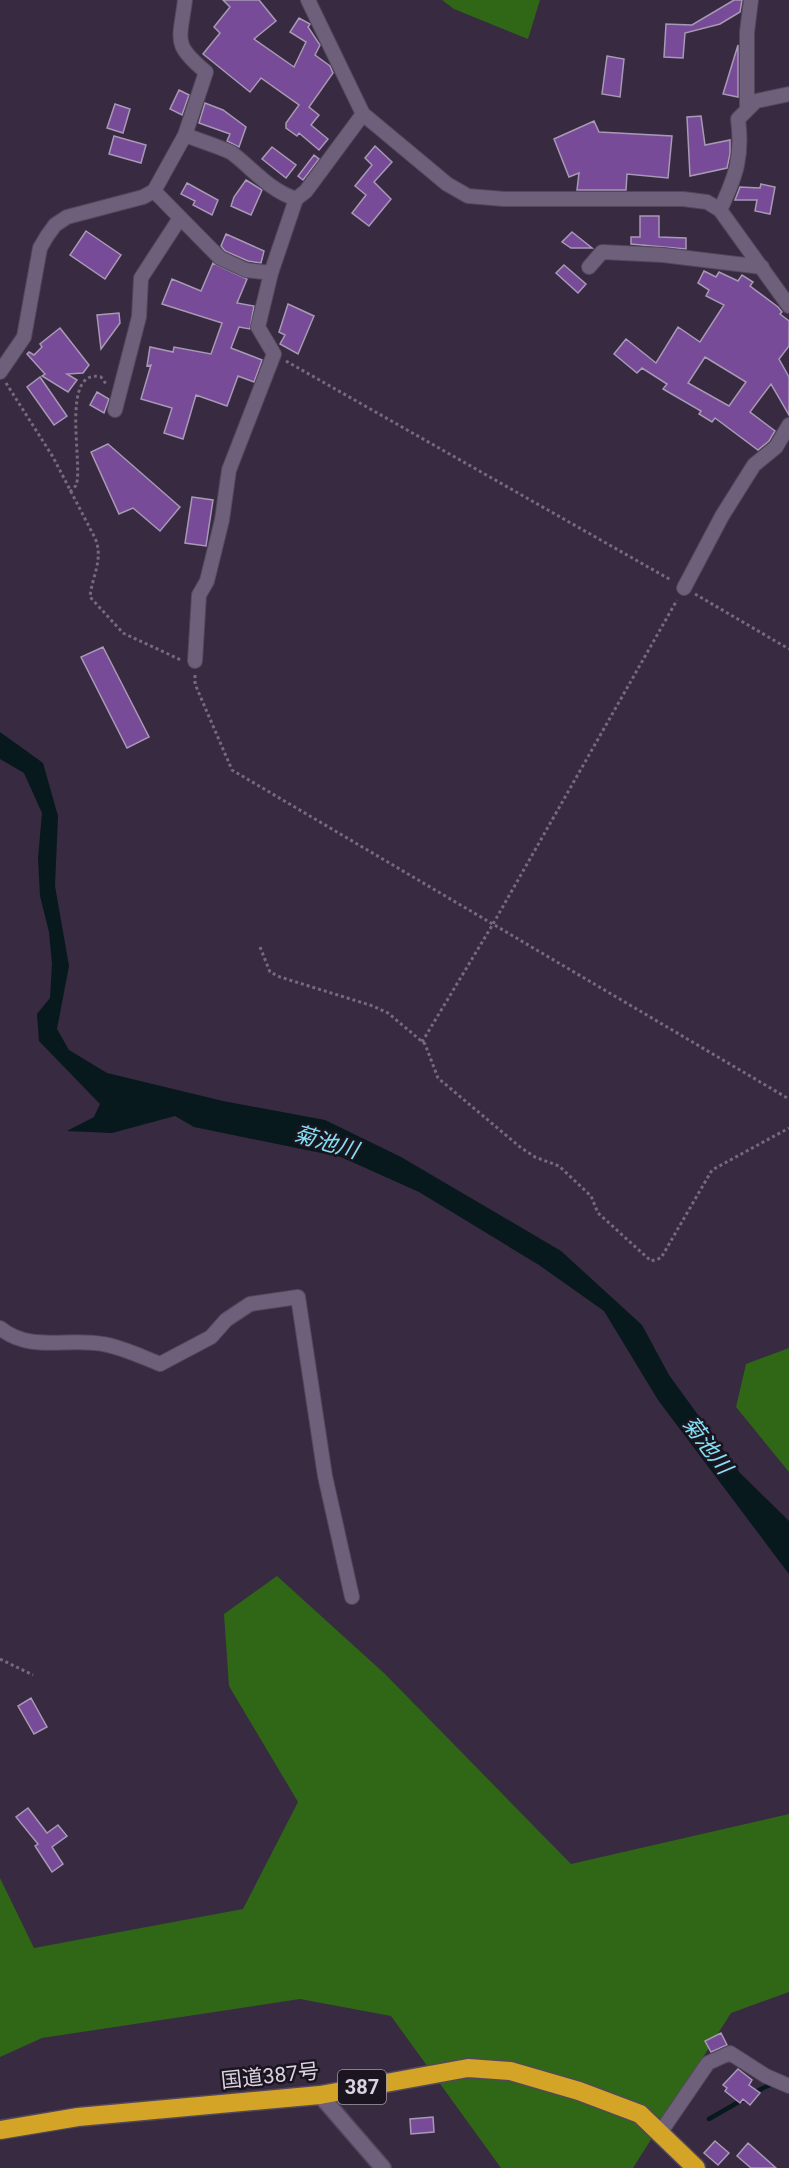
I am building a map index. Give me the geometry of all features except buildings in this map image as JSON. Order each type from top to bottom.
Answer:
[{"type":"highway","name":"国道387号","points":[[0,2130],[78,2117],[320,2095],[440,2071],[468,2068],[510,2071],[579,2091],[640,2114],[696,2168]]},
{"type":"street","points":[[0,373],[24,338],[40,248],[55,225],[67,217],[143,197],[154,191],[185,135],[206,72],[186,55],[180,45],[185,0]]},
{"type":"street","points":[[308,0],[363,114],[447,184],[468,196],[504,199],[706,201],[720,210],[789,306]]},
{"type":"street","points":[[747,106],[747,32],[751,0]]},
{"type":"street","points":[[720,210],[736,177],[742,144],[738,119],[747,106],[756,101],[789,94]]},
{"type":"street","points":[[195,661],[199,595],[207,581],[222,520],[229,470],[274,354],[258,327],[271,273],[296,199],[306,191],[363,114]]},
{"type":"street","points":[[185,135],[231,151],[278,193],[296,199]]},
{"type":"street","points":[[154,191],[220,258],[246,270],[271,273]]},
{"type":"street","points":[[115,410],[139,317],[141,278],[180,218]]},
{"type":"street","points":[[589,267],[602,252],[663,255],[762,267]]},
{"type":"street","points":[[684,588],[722,516],[754,465],[776,447],[789,425]]},
{"type":"street","points":[[0,1328],[7,1334],[34,1343],[102,1343],[160,1364],[211,1337],[226,1320],[250,1304],[298,1297],[325,1476],[352,1597]]},
{"type":"street","points":[[660,2133],[708,2063],[730,2054],[766,2076],[789,2086]]},
{"type":"street","points":[[320,2095],[383,2168]]},
{"type":"path","points":[[274,354],[789,649]]},
{"type":"path","points":[[0,373],[53,457],[100,549],[90,597],[123,633],[161,652],[183,660],[195,661],[195,684],[232,770],[789,1099]]},
{"type":"path","points":[[70,492],[76,486],[78,474],[75,438],[80,389],[87,379],[96,376],[101,377],[109,389]]},
{"type":"path","points":[[422,1042],[494,924],[684,588]]},
{"type":"path","points":[[260,947],[270,972],[388,1013],[422,1042],[430,1052],[433,1069],[438,1078],[520,1147],[535,1157],[559,1166],[591,1196],[598,1213],[651,1261],[661,1258],[712,1170],[789,1128]]},
{"type":"path","points":[[0,1659],[33,1675]]},
{"type":"green space","points":[[442,0],[540,0],[528,39],[454,9]]},
{"type":"green space","points":[[789,1348],[789,1472],[736,1407],[746,1364]]},
{"type":"green space","points":[[277,1576],[385,1674],[571,1864],[789,1814],[789,1992],[731,2013],[633,2168],[501,2168],[391,2016],[300,1999],[42,2038],[0,2057],[0,1878],[34,1948],[243,1909],[298,1802],[229,1686],[224,1614]]},
{"type":"water","name":"菊池川","points":[[0,732],[43,763],[58,816],[55,886],[69,966],[57,1029],[69,1050],[107,1073],[223,1101],[325,1120],[401,1157],[561,1251],[642,1325],[669,1375],[740,1473],[789,1521],[789,1574],[658,1400],[604,1311],[539,1265],[419,1192],[341,1157],[194,1127],[175,1116],[112,1133],[67,1131],[94,1117],[100,1104],[39,1041],[37,1014],[50,998],[52,964],[49,932],[40,896],[38,858],[42,813],[24,773],[0,759]]},
{"type":"waterway","points":[[709,2119],[775,2083]]}]
